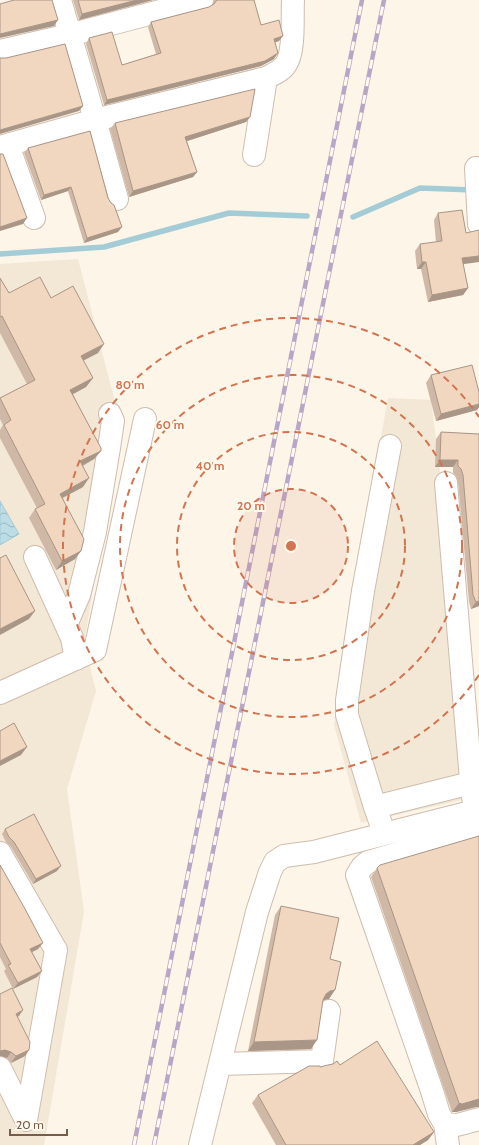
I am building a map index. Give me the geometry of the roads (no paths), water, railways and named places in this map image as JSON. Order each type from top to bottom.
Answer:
[{"type":"street","points":[[60,0],[117,199]]},
{"type":"street","points":[[0,51],[69,35],[202,0]]},
{"type":"street","points":[[34,218],[4,146],[95,120],[266,78],[283,69],[289,59],[292,48],[293,0]]},
{"type":"street","points":[[254,154],[266,78]]},
{"type":"street","points":[[476,168],[479,220]]},
{"type":"street","points":[[66,625],[79,595],[95,532],[113,421],[110,414]]},
{"type":"street","points":[[0,693],[95,650],[145,418]]},
{"type":"street","points":[[377,860],[378,835],[381,824],[348,716],[347,700],[363,590],[390,446]]},
{"type":"street","points":[[446,483],[471,783],[478,817]]},
{"type":"street","points":[[35,557],[72,638],[76,659]]},
{"type":"street","points":[[375,807],[471,783]]},
{"type":"street","points":[[200,1145],[257,912],[270,872],[275,862],[284,856],[314,852],[404,829],[478,817]]},
{"type":"street","points":[[448,1145],[445,1124],[439,1114],[357,875],[362,867],[368,862],[408,850],[478,817]]},
{"type":"street","points":[[404,829],[408,850]]},
{"type":"street","points":[[0,853],[56,950],[26,1120],[0,1068]]},
{"type":"street","points":[[220,1064],[322,1061],[329,1011]]},
{"type":"street","points":[[445,1124],[457,1125],[479,1119]]},
{"type":"water","points":[[0,501],[19,534],[0,545]]},
{"type":"waterway","points":[[353,217],[420,188],[473,190]]},
{"type":"waterway","points":[[0,254],[104,247],[229,213],[307,216]]},
{"type":"railway","points":[[134,1145],[362,0]]},
{"type":"railway","points":[[154,1145],[384,0]]}]
